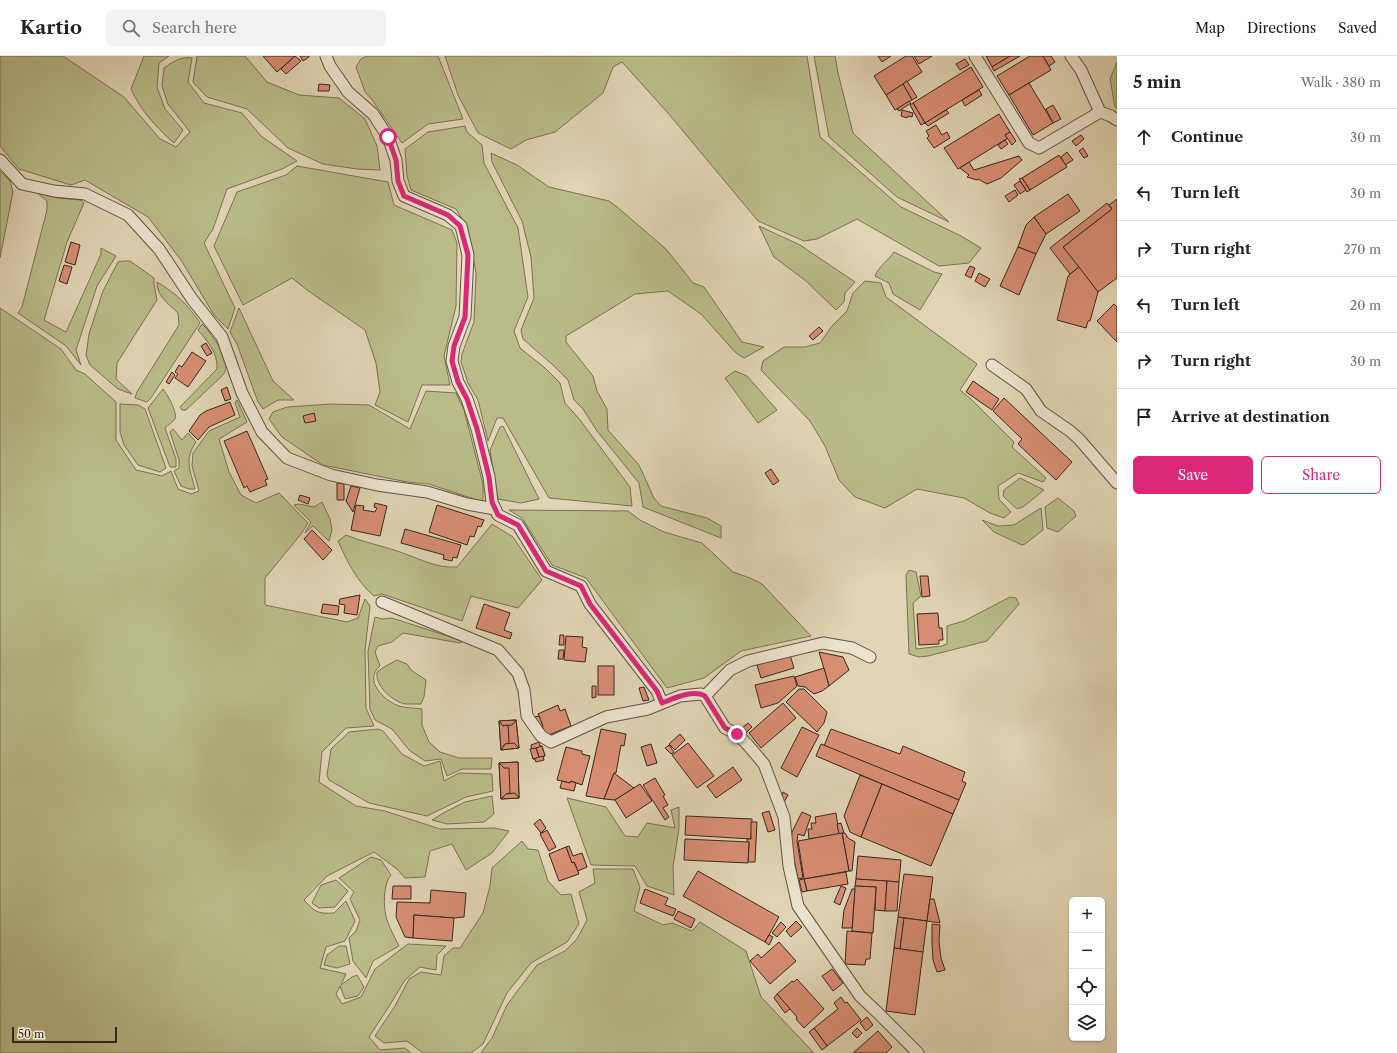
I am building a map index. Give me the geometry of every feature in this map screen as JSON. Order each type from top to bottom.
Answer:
[{"type":"street","points":[[326,56],[330,66],[348,92],[373,114],[388,137],[396,160],[398,181],[404,196],[448,215],[460,226],[468,255],[465,317],[454,346],[452,361],[458,382],[467,399],[477,429],[489,477],[492,502],[498,515],[518,525],[546,571],[581,586],[590,604],[657,691],[662,703]]},
{"type":"street","points":[[975,56],[1029,143],[1039,148],[1100,112]]},
{"type":"street","points":[[1071,56],[1081,70],[1100,112],[1117,120]]},
{"type":"street","points":[[0,160],[22,184],[54,191],[85,194],[128,215],[159,249],[192,299],[222,337],[242,393],[262,432],[287,458],[331,475],[377,485],[427,492],[467,504],[495,509]]},
{"type":"street","points":[[992,365],[1026,389],[1041,411],[1079,439],[1117,483]]},
{"type":"street","points":[[382,602],[498,650],[518,673],[524,690],[527,716],[541,736],[551,742],[606,717],[648,709],[680,696],[701,694],[705,696],[725,728],[737,734],[764,764],[784,817],[789,866],[798,906],[860,996],[878,1012],[918,1053]]},
{"type":"street","points":[[705,696],[730,670],[748,661],[823,643],[852,648],[870,657]]},
{"type":"green space","points":[[0,56],[63,56],[124,97],[160,139],[176,147],[190,132],[168,104],[162,86],[164,68],[181,59],[192,58],[188,82],[204,103],[242,113],[261,136],[297,161],[282,169],[227,189],[213,229],[204,243],[235,308],[228,329],[214,315],[181,260],[148,217],[85,180],[71,185],[19,169],[0,146]]},
{"type":"green space","points":[[144,56],[169,56],[159,63],[157,87],[165,109],[183,130],[174,143],[150,118],[139,104],[131,89]]},
{"type":"green space","points":[[197,56],[245,56],[267,82],[299,95],[339,98],[365,119],[377,146],[380,170],[357,169],[323,164],[288,148],[247,109],[207,97],[193,82]]},
{"type":"green space","points":[[367,56],[438,56],[463,119],[428,124],[402,143],[365,92],[356,67],[361,59]]},
{"type":"green space","points":[[445,56],[807,56],[820,137],[901,207],[961,236],[981,248],[969,263],[939,266],[857,219],[817,239],[804,241],[758,221],[668,113],[622,62],[613,67],[603,93],[555,132],[526,140],[511,149],[478,133],[458,95]]},
{"type":"green space","points":[[814,56],[835,56],[853,133],[949,222],[897,197],[829,137]]},
{"type":"green space","points":[[1117,62],[1117,109],[1115,107],[1110,79]]},
{"type":"green space","points":[[465,126],[467,132],[482,145],[484,163],[518,228],[528,297],[514,331],[520,348],[545,368],[560,383],[565,403],[580,420],[630,487],[632,506],[549,498],[503,418],[497,418],[488,441],[478,400],[468,383],[461,362],[462,354],[474,322],[476,273],[468,229],[456,209],[411,190],[407,176],[405,149],[428,132]]},
{"type":"green space","points":[[491,153],[517,165],[549,187],[609,201],[666,249],[693,283],[704,287],[742,342],[764,347],[744,358],[735,352],[701,314],[668,291],[635,294],[566,336],[566,342],[593,376],[597,391],[607,409],[608,430],[639,465],[654,498],[661,506],[707,518],[721,526],[721,538],[643,507],[639,483],[597,431],[583,409],[574,400],[568,380],[523,339],[521,330],[534,298],[531,257],[522,221],[492,162]]},
{"type":"green space","points":[[297,166],[388,182],[394,205],[452,230],[457,243],[456,306],[444,356],[450,385],[422,385],[408,422],[375,405],[380,392],[376,363],[365,330],[292,278],[243,305],[214,246],[237,192],[286,175]]},
{"type":"green space","points":[[0,171],[10,181],[13,192],[0,258]]},
{"type":"green space","points":[[36,192],[57,198],[81,200],[84,203],[67,242],[44,320],[66,332],[101,254],[101,248],[116,256],[97,286],[76,350],[81,365],[66,346],[18,313],[22,307],[47,210],[47,201]]},
{"type":"green space","points":[[759,226],[800,245],[855,282],[845,293],[844,302],[836,310],[806,281],[774,257]]},
{"type":"green space","points":[[894,252],[934,272],[942,274],[920,310],[893,294],[889,283],[875,276],[879,269]]},
{"type":"green space","points":[[130,261],[154,278],[157,300],[117,363],[116,379],[132,394],[118,389],[90,365],[86,355],[89,334],[103,291],[118,262]]},
{"type":"green space","points":[[865,281],[881,283],[886,297],[977,364],[960,390],[1014,442],[1012,447],[1046,478],[1043,482],[1018,473],[998,486],[999,499],[1011,512],[1004,518],[990,513],[964,498],[917,489],[885,508],[855,497],[839,480],[825,446],[810,421],[761,370],[763,361],[784,347],[805,347],[820,343],[832,326],[847,311],[853,293]]},
{"type":"green space","points":[[157,282],[181,300],[191,310],[200,323],[147,402],[135,398],[137,392],[179,325],[178,313],[161,296],[157,287]]},
{"type":"green space","points":[[0,308],[61,349],[76,370],[85,374],[116,402],[116,440],[136,470],[162,476],[171,471],[178,489],[191,494],[199,491],[192,466],[193,453],[209,431],[240,417],[235,403],[237,400],[247,422],[219,439],[229,472],[241,495],[256,503],[279,493],[308,523],[301,534],[265,578],[265,605],[347,622],[358,618],[365,599],[370,606],[365,650],[366,708],[374,726],[346,728],[322,752],[319,782],[356,806],[385,811],[440,829],[494,828],[509,831],[492,853],[466,870],[452,844],[430,851],[425,877],[405,878],[397,869],[374,852],[327,876],[304,900],[317,911],[328,913],[334,913],[346,901],[355,921],[345,941],[326,947],[320,968],[346,974],[341,985],[357,975],[364,987],[358,996],[345,999],[340,986],[336,994],[342,1004],[361,997],[375,969],[408,944],[446,946],[437,955],[436,970],[420,967],[405,980],[369,1037],[380,1050],[405,1048],[411,1053],[0,1053]]},
{"type":"green space","points":[[239,308],[273,381],[294,400],[278,400],[263,409],[258,402],[237,344],[230,332]]},
{"type":"green space","points":[[202,324],[217,343],[226,361],[226,366],[223,375],[186,410],[182,410],[180,407],[217,369],[214,353],[209,343],[198,330]]},
{"type":"green space","points":[[735,371],[747,376],[777,410],[758,423],[725,378]]},
{"type":"green space","points":[[163,389],[174,408],[176,416],[175,419],[165,428],[176,459],[176,467],[170,467],[148,408]]},
{"type":"green space","points":[[426,391],[456,393],[464,410],[483,484],[483,502],[429,484],[407,482],[323,465],[282,437],[269,419],[273,412],[287,407],[331,404],[369,405],[410,429]]},
{"type":"green space","points":[[120,404],[138,405],[145,409],[166,468],[160,472],[138,465],[124,445],[120,432]]},
{"type":"green space","points":[[503,426],[539,499],[521,503],[498,499],[490,450],[500,427]]},
{"type":"green space","points":[[173,429],[182,440],[188,433],[196,442],[192,448],[189,460],[195,489],[189,489],[181,486],[174,471],[179,468],[179,460],[170,432]]},
{"type":"green space","points":[[1020,478],[1044,490],[1023,507],[1017,509],[1003,496],[1004,490]]},
{"type":"green space","points":[[1058,498],[1074,511],[1076,516],[1058,532],[1047,528],[1045,507]]},
{"type":"green space","points":[[322,502],[330,519],[332,530],[329,541],[313,526],[305,533],[311,522],[294,505],[299,504],[314,507]]},
{"type":"green space","points":[[1041,508],[1043,530],[1022,545],[994,532],[982,520],[998,526],[1014,525]]},
{"type":"green space","points":[[509,510],[628,511],[640,520],[664,532],[702,543],[733,572],[762,584],[811,636],[741,651],[704,678],[667,688],[586,578],[552,565],[522,518]]},
{"type":"green space","points":[[492,524],[513,537],[542,580],[518,608],[471,596],[462,621],[382,594],[374,596],[358,578],[349,564],[338,541],[346,535],[426,562],[441,566],[457,567]]},
{"type":"green space","points":[[909,570],[916,572],[921,596],[913,603],[916,649],[947,644],[947,626],[964,621],[1010,597],[1016,598],[1019,604],[987,641],[928,656],[919,657],[909,654],[906,575]]},
{"type":"green space","points":[[375,617],[382,619],[392,618],[463,641],[460,643],[403,633],[392,642],[378,646],[375,652],[380,666],[375,672],[375,683],[382,695],[387,700],[402,707],[422,709],[422,725],[429,742],[440,752],[459,758],[492,758],[491,769],[462,769],[447,776],[441,759],[425,761],[409,750],[392,729],[375,720],[370,709],[368,651]]},
{"type":"green space","points":[[397,660],[407,664],[411,670],[426,680],[424,697],[421,704],[405,704],[395,700],[385,692],[379,682],[377,672]]},
{"type":"green space","points":[[378,729],[383,731],[402,754],[424,766],[440,761],[444,781],[459,773],[492,774],[493,791],[466,797],[427,816],[369,803],[329,780],[327,775],[331,749],[349,732]]},
{"type":"green space","points":[[492,796],[494,814],[484,822],[447,824],[432,820],[465,802]]},
{"type":"green space","points":[[567,798],[606,807],[625,836],[638,837],[647,823],[675,828],[671,810],[679,807],[679,828],[673,867],[674,895],[647,886],[635,866],[591,865]]},
{"type":"green space","points":[[522,841],[528,849],[538,850],[548,881],[561,895],[571,894],[579,924],[567,942],[531,963],[507,993],[483,1044],[471,1053],[423,1053],[407,1041],[384,1043],[375,1036],[395,1006],[409,979],[421,972],[441,975],[444,956],[453,948],[460,948],[483,913],[490,886],[492,868]]},
{"type":"green space","points":[[371,857],[381,860],[391,875],[386,884],[384,896],[385,909],[388,923],[399,946],[373,961],[366,978],[353,961],[349,938],[356,931],[360,920],[350,899],[354,892],[339,878]]},
{"type":"green space","points":[[593,869],[633,869],[640,887],[634,911],[663,925],[672,923],[692,931],[700,922],[746,951],[761,997],[814,1053],[481,1053],[492,1038],[507,1005],[537,965],[565,951],[577,939],[587,920],[579,892],[595,883]]},
{"type":"green space","points":[[336,880],[348,891],[335,907],[319,908],[312,903],[321,885]]},
{"type":"green space","points":[[339,946],[346,946],[350,964],[337,968],[324,965],[327,955]]},
{"type":"building","points":[[263,56],[295,56],[277,72]]},
{"type":"building","points":[[295,56],[301,61],[286,74],[281,69]]},
{"type":"building","points":[[300,56],[309,56],[309,57],[303,61]]},
{"type":"building","points":[[878,56],[891,56],[882,62]]},
{"type":"building","points":[[906,56],[912,56],[922,72],[886,95],[874,76]]},
{"type":"building","points":[[914,56],[932,56],[919,64]]},
{"type":"building","points":[[986,56],[1010,56],[992,67]]},
{"type":"building","points":[[1010,56],[1020,56],[994,71],[992,67]]},
{"type":"building","points":[[1030,56],[1043,56],[1051,70],[1009,95],[997,76]]},
{"type":"building","points":[[1043,56],[1051,56],[1055,62],[1049,66]]},
{"type":"building","points":[[965,59],[969,65],[960,70],[956,64]]},
{"type":"building","points":[[971,67],[983,87],[925,123],[913,103]]},
{"type":"building","points":[[907,81],[917,97],[912,100],[903,84]]},
{"type":"building","points":[[1029,83],[1053,123],[1033,135],[1009,95]]},
{"type":"building","points":[[319,84],[330,85],[329,91],[318,91]]},
{"type":"building","points":[[903,84],[912,100],[895,110],[886,95]]},
{"type":"building","points":[[979,90],[982,95],[965,106],[962,100]]},
{"type":"building","points":[[909,101],[911,103],[899,111],[897,109]]},
{"type":"building","points":[[913,103],[925,123],[921,125],[910,105]]},
{"type":"building","points":[[1053,105],[1061,119],[1053,123],[1046,109]]},
{"type":"building","points":[[902,110],[913,113],[912,117],[908,116],[907,118],[901,116]]},
{"type":"building","points":[[946,110],[949,113],[928,126],[925,123]]},
{"type":"building","points":[[999,114],[1010,132],[1005,135],[1008,138],[958,169],[944,148]]},
{"type":"building","points":[[936,125],[942,135],[947,132],[950,138],[934,148],[927,138],[929,136],[926,131]]},
{"type":"building","points":[[1010,132],[1016,141],[1012,145],[1005,135]]},
{"type":"building","points":[[1081,135],[1084,139],[1076,146],[1072,141]]},
{"type":"building","points":[[1005,140],[1008,144],[1001,149],[998,145]]},
{"type":"building","points":[[1083,148],[1088,156],[1084,158],[1079,151]]},
{"type":"building","points":[[1067,152],[1073,160],[1065,165],[1061,157]]},
{"type":"building","points":[[1059,155],[1067,167],[1030,190],[1022,178]]},
{"type":"building","points":[[1019,156],[1022,160],[1001,178],[987,184],[978,179],[967,177],[969,175],[960,168],[969,162],[974,170]]},
{"type":"building","points":[[1022,178],[1030,190],[1027,192],[1019,179]]},
{"type":"building","points":[[1020,181],[1026,190],[1020,194],[1014,185]]},
{"type":"building","points":[[1015,190],[1018,195],[1009,202],[1005,196]]},
{"type":"building","points":[[1068,194],[1080,211],[1046,234],[1034,217]]},
{"type":"building","points":[[1117,199],[1117,278],[1098,292],[1063,247],[1112,209],[1109,205]]},
{"type":"building","points":[[1107,203],[1112,209],[1063,247],[1079,267],[1070,274],[1050,248]]},
{"type":"building","points":[[1034,217],[1046,234],[1036,254],[1018,247],[1026,225]]},
{"type":"building","points":[[71,242],[80,245],[75,265],[65,262]]},
{"type":"building","points":[[1018,247],[1036,254],[1019,295],[1000,286]]},
{"type":"building","points":[[64,265],[72,267],[67,284],[59,281]]},
{"type":"building","points":[[970,266],[975,268],[971,278],[965,275]]},
{"type":"building","points":[[1079,267],[1098,292],[1090,321],[1088,321],[1086,328],[1057,320],[1068,276]]},
{"type":"building","points":[[979,273],[990,279],[985,287],[975,281]]},
{"type":"building","points":[[1114,304],[1117,307],[1117,342],[1097,321]]},
{"type":"building","points":[[819,327],[823,331],[813,340],[809,336]]},
{"type":"building","points":[[206,343],[212,353],[207,356],[201,346]]},
{"type":"building","points":[[192,352],[206,361],[188,387],[175,378],[178,374],[175,372],[179,365],[182,367]]},
{"type":"building","points":[[172,372],[175,375],[169,384],[166,382]]},
{"type":"building","points":[[973,381],[999,399],[992,410],[966,392]]},
{"type":"building","points":[[227,387],[231,399],[225,401],[221,390]]},
{"type":"building","points":[[1004,398],[1072,462],[1056,480],[1018,444],[1022,439],[993,411]]},
{"type":"building","points":[[230,402],[235,415],[209,427],[198,440],[189,431],[200,415],[206,411]]},
{"type":"building","points":[[314,413],[316,421],[305,423],[303,416]]},
{"type":"building","points":[[247,431],[268,479],[265,480],[267,485],[250,492],[247,486],[244,488],[224,441]]},
{"type":"building","points":[[771,469],[779,481],[773,485],[765,473]]},
{"type":"building","points":[[337,483],[344,484],[344,500],[337,500]]},
{"type":"building","points":[[351,486],[360,488],[353,512],[346,501]]},
{"type":"building","points":[[300,495],[310,498],[308,504],[298,500]]},
{"type":"building","points":[[375,503],[387,506],[380,536],[351,530],[356,505],[364,506],[363,510],[375,512],[377,508],[374,507]]},
{"type":"building","points":[[437,505],[484,520],[481,527],[478,526],[474,537],[470,536],[467,545],[429,532]]},
{"type":"building","points":[[405,529],[461,545],[457,558],[453,557],[452,561],[443,559],[444,555],[401,543]]},
{"type":"building","points":[[312,530],[332,550],[323,560],[304,539]]},
{"type":"building","points":[[920,576],[928,576],[930,596],[922,597]]},
{"type":"building","points":[[360,595],[357,615],[344,613],[345,605],[339,604],[340,599]]},
{"type":"building","points":[[323,604],[339,606],[338,615],[321,613]]},
{"type":"building","points":[[484,604],[510,613],[504,630],[512,633],[510,639],[476,628]]},
{"type":"building","points":[[938,613],[939,628],[942,628],[943,640],[939,640],[939,644],[919,645],[917,614]]},
{"type":"building","points":[[560,635],[564,635],[564,645],[559,645]]},
{"type":"building","points":[[566,636],[583,637],[582,647],[587,648],[585,662],[564,660]]},
{"type":"building","points":[[559,650],[564,650],[563,659],[558,659]]},
{"type":"building","points":[[819,652],[843,657],[849,670],[829,686]]},
{"type":"building","points":[[790,655],[794,668],[761,678],[757,665]]},
{"type":"building","points":[[598,666],[614,666],[614,695],[598,695]]},
{"type":"building","points":[[824,668],[829,686],[822,691],[814,694],[805,687],[798,686],[795,677]]},
{"type":"building","points":[[794,676],[797,686],[778,703],[761,708],[755,685]]},
{"type":"building","points":[[592,686],[596,686],[596,697],[592,698]]},
{"type":"building","points":[[644,687],[649,700],[643,701],[639,688]]},
{"type":"building","points":[[799,689],[804,689],[827,712],[824,723],[817,732],[786,702]]},
{"type":"building","points":[[783,703],[796,718],[761,748],[749,733]]},
{"type":"building","points":[[558,705],[560,711],[565,709],[571,726],[546,736],[538,714]]},
{"type":"building","points":[[539,716],[543,726],[540,727],[534,717]]},
{"type":"building","points":[[516,720],[519,748],[514,743],[509,743],[508,725],[512,725]]},
{"type":"building","points":[[516,720],[519,748],[501,750],[499,721]]},
{"type":"building","points":[[516,720],[512,725],[503,726],[499,721]]},
{"type":"building","points":[[499,721],[503,726],[508,725],[509,743],[505,744],[501,750]]},
{"type":"building","points":[[748,723],[752,727],[745,734],[741,729]]},
{"type":"building","points":[[802,727],[819,735],[797,777],[781,768]]},
{"type":"building","points":[[601,729],[626,734],[624,746],[621,745],[616,773],[614,773],[604,799],[586,796]]},
{"type":"building","points":[[831,729],[900,754],[903,746],[965,772],[962,781],[966,783],[959,800],[824,746]]},
{"type":"building","points":[[680,734],[685,740],[675,750],[669,744]]},
{"type":"building","points":[[539,742],[545,756],[543,756],[544,760],[536,762],[535,759],[533,759],[531,745]]},
{"type":"building","points":[[514,743],[519,748],[501,750],[505,744]]},
{"type":"building","points":[[688,743],[714,776],[697,788],[672,755]]},
{"type":"building","points":[[651,744],[657,763],[647,766],[641,747]]},
{"type":"building","points":[[821,744],[959,800],[953,814],[816,756]]},
{"type":"building","points":[[669,745],[674,752],[671,754],[665,748]]},
{"type":"building","points":[[542,746],[545,756],[539,757],[536,748]]},
{"type":"building","points":[[566,747],[582,751],[582,754],[590,756],[582,785],[571,781],[570,783],[557,780]]},
{"type":"building","points":[[536,748],[539,757],[533,759],[530,749]]},
{"type":"building","points":[[518,762],[514,768],[504,768],[499,763]]},
{"type":"building","points":[[518,762],[519,798],[515,793],[510,793],[509,768],[514,768]]},
{"type":"building","points":[[518,762],[519,798],[501,799],[499,763]]},
{"type":"building","points":[[499,763],[504,768],[509,768],[510,793],[506,794],[501,799]]},
{"type":"building","points":[[733,767],[742,780],[716,798],[707,786]]},
{"type":"building","points":[[614,773],[634,788],[615,800],[604,799]]},
{"type":"building","points":[[860,775],[882,784],[861,837],[850,832],[844,816]]},
{"type":"building","points":[[655,778],[665,795],[663,796],[668,805],[663,808],[669,817],[665,820],[643,785]]},
{"type":"building","points":[[562,781],[570,783],[571,781],[576,783],[574,791],[560,788]]},
{"type":"building","points":[[640,784],[652,801],[626,818],[615,800]]},
{"type":"building","points":[[882,784],[953,814],[931,866],[861,837]]},
{"type":"building","points":[[783,792],[788,795],[783,804],[781,797]]},
{"type":"building","points":[[515,793],[519,798],[501,799],[506,794]]},
{"type":"building","points":[[769,811],[775,830],[768,832],[762,813]]},
{"type":"building","points":[[802,812],[811,816],[804,836],[798,834],[797,841],[803,878],[798,879],[791,843],[792,832]]},
{"type":"building","points":[[836,813],[839,834],[809,839],[808,829],[812,829],[811,823],[816,823],[815,817]]},
{"type":"building","points":[[686,816],[752,819],[751,839],[685,835]]},
{"type":"building","points":[[540,819],[546,828],[541,833],[534,824]]},
{"type":"building","points":[[751,822],[757,822],[755,862],[748,862],[749,842],[747,842],[747,839],[751,839]]},
{"type":"building","points":[[841,823],[844,833],[839,834],[837,824]]},
{"type":"building","points":[[547,830],[556,847],[549,851],[540,834]]},
{"type":"building","points":[[842,833],[845,833],[848,838],[855,842],[852,871],[849,871]]},
{"type":"building","points":[[842,833],[849,871],[804,879],[798,841]]},
{"type":"building","points":[[685,839],[749,842],[748,863],[684,860]]},
{"type":"building","points":[[569,846],[573,856],[582,853],[587,867],[578,871],[574,862],[572,863],[566,847]]},
{"type":"building","points":[[566,847],[572,863],[574,862],[579,874],[559,881],[549,854]]},
{"type":"building","points":[[858,856],[901,860],[899,882],[856,879]]},
{"type":"building","points":[[698,871],[779,917],[765,942],[683,896]]},
{"type":"building","points":[[846,872],[848,884],[807,891],[804,879]]},
{"type":"building","points":[[904,874],[933,877],[927,921],[898,917]]},
{"type":"building","points":[[804,879],[807,891],[802,892],[799,880]]},
{"type":"building","points":[[856,879],[887,881],[885,911],[875,910],[876,887],[855,886]]},
{"type":"building","points":[[887,881],[899,882],[897,911],[885,911]]},
{"type":"building","points":[[393,886],[411,886],[411,899],[392,899]]},
{"type":"building","points":[[841,886],[846,888],[840,905],[834,902]]},
{"type":"building","points":[[855,886],[876,887],[873,933],[852,931]]},
{"type":"building","points":[[645,889],[668,898],[665,905],[676,909],[673,916],[640,903]]},
{"type":"building","points":[[852,889],[855,889],[852,928],[842,928],[844,910]]},
{"type":"building","points":[[431,890],[466,893],[464,917],[454,918],[414,915],[413,938],[405,937],[396,917],[397,902],[430,903]]},
{"type":"building","points":[[930,899],[934,899],[940,923],[927,921]]},
{"type":"building","points":[[678,911],[695,919],[691,928],[674,919]]},
{"type":"building","points":[[414,915],[454,918],[452,941],[413,938]]},
{"type":"building","points":[[898,917],[904,918],[900,949],[894,948]]},
{"type":"building","points":[[904,918],[927,921],[923,952],[900,949]]},
{"type":"building","points":[[796,921],[802,927],[791,937],[786,931]]},
{"type":"building","points":[[781,922],[786,927],[777,937],[772,933]]},
{"type":"building","points":[[932,924],[940,925],[939,941],[941,958],[945,970],[937,972],[933,960]]},
{"type":"building","points":[[847,931],[872,933],[870,959],[866,959],[865,965],[845,964]]},
{"type":"building","points":[[769,935],[773,937],[769,945],[765,942]]},
{"type":"building","points":[[779,942],[796,961],[770,984],[750,961],[758,954],[761,958]]},
{"type":"building","points":[[894,948],[923,952],[915,1015],[886,1011]]},
{"type":"building","points":[[832,969],[843,983],[833,991],[822,976]]},
{"type":"building","points":[[797,979],[824,1009],[804,1028],[796,1019],[797,1017],[777,994],[792,981],[794,982]]},
{"type":"building","points":[[777,994],[790,1009],[785,1013],[774,998]]},
{"type":"building","points":[[841,997],[845,1003],[847,1002],[861,1020],[827,1046],[814,1028],[838,1009],[834,1003]]},
{"type":"building","points":[[867,1017],[873,1025],[866,1031],[860,1023]]},
{"type":"building","points":[[814,1028],[827,1046],[822,1050],[809,1032]]},
{"type":"building","points":[[857,1028],[862,1033],[857,1038],[852,1033]]},
{"type":"building","points":[[878,1031],[892,1047],[886,1053],[853,1053]]},
{"type":"route","points":[[388,137],[396,160],[398,181],[404,196],[448,215],[460,226],[468,255],[465,317],[454,346],[452,361],[458,382],[467,399],[477,429],[489,477],[492,502],[498,515],[518,525],[546,571],[581,586],[590,604],[657,691],[662,703],[680,696],[701,694],[705,696],[725,728],[737,734]]}]
